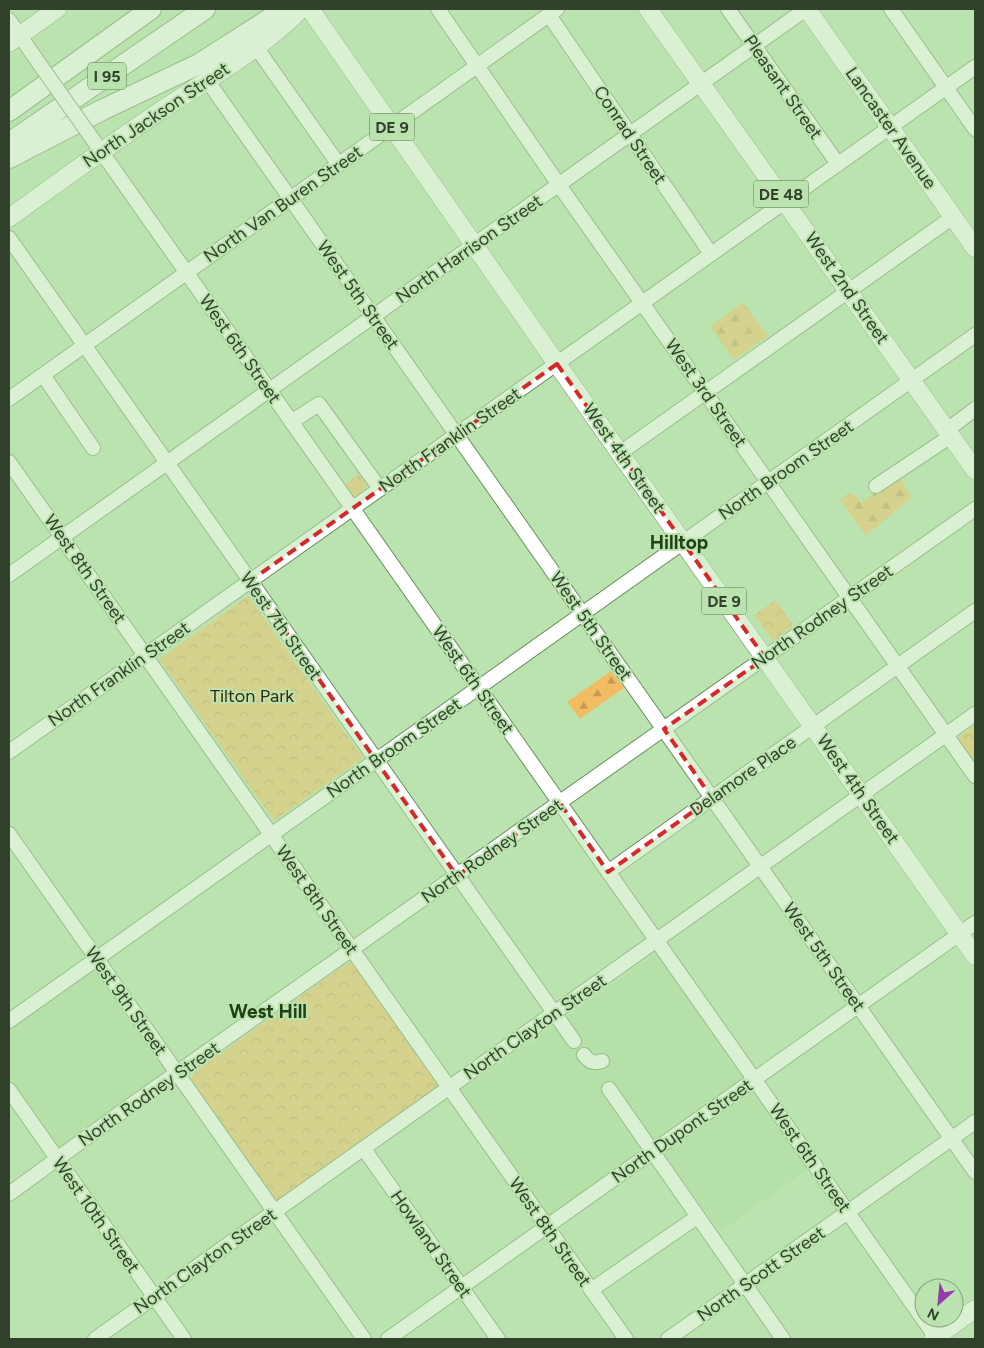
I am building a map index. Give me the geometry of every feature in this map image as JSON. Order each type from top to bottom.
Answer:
[{"type":"highway","name":"I 95","points":[[9,111],[151,9]]},
{"type":"highway","name":"I 95","points":[[9,143],[205,9]]},
{"type":"highway","points":[[9,158],[102,110],[214,56],[274,16],[292,9]]},
{"type":"highway","points":[[9,103],[38,83],[87,54]]},
{"type":"main road","points":[[14,39],[57,9]]},
{"type":"main road","name":"North Jackson Street","points":[[9,218],[99,148],[158,112],[256,47],[282,28],[301,9]]},
{"type":"main road","name":"West 4th Street","points":[[310,9],[557,364],[975,956]]},
{"type":"main road","name":"West 2nd Street","points":[[648,9],[975,470]]},
{"type":"main road","name":"Lancaster Avenue","points":[[807,9],[975,248]]},
{"type":"main road","points":[[935,1339],[975,1309]]},
{"type":"street","name":"Pleasant Street","points":[[728,9],[838,164]]},
{"type":"street","name":"North Harrison Street","points":[[9,575],[807,9]]},
{"type":"street","points":[[891,9],[975,128]]},
{"type":"street","name":"West 3rd Street","points":[[441,10],[559,185],[975,776]]},
{"type":"street","name":"North Van Buren Street","points":[[9,399],[553,12]]},
{"type":"street","name":"Conrad Street","points":[[553,12],[630,134],[711,254]]},
{"type":"street","name":"West 6th Street","points":[[9,20],[14,39],[36,59],[848,1212],[935,1339]]},
{"type":"street","points":[[256,47],[339,165]]},
{"type":"street","name":"North Franklin Street","points":[[9,752],[975,67]]},
{"type":"street","name":"West 5th Street","points":[[207,80],[975,1172]]},
{"type":"street","points":[[620,453],[953,217]]},
{"type":"street","name":"West 7th Street","points":[[9,238],[574,1040]]},
{"type":"street","name":"North Broom Street","points":[[9,1021],[975,335]]},
{"type":"street","points":[[43,375],[94,448]]},
{"type":"street","points":[[291,422],[319,404],[380,489]]},
{"type":"street","points":[[876,486],[949,433],[975,409]]},
{"type":"street","name":"West 8th Street","points":[[9,462],[626,1339]]},
{"type":"street","name":"North Rodney Street","points":[[9,1194],[127,1108],[975,509]]},
{"type":"street","name":"Delamore Place","points":[[608,872],[975,611]]},
{"type":"street","name":"North Clayton Street","points":[[95,1339],[975,714]]},
{"type":"street","name":"West 9th Street","points":[[9,834],[364,1339]]},
{"type":"street","name":"North Dupont Street","points":[[388,1339],[975,923]]},
{"type":"street","points":[[584,1055],[587,1060],[593,1062],[602,1061]]},
{"type":"street","points":[[609,1089],[783,1339]]},
{"type":"street","name":"West 10th Street","points":[[9,1090],[184,1339]]},
{"type":"street","name":"North Scott Street","points":[[668,1339],[975,1122]]},
{"type":"street","name":"Howland Street","points":[[364,1149],[498,1339]]},
{"type":"street","points":[[591,1290],[697,1217]]},
{"type":"highlighted area","points":[[557,364],[765,658],[664,729],[712,798],[608,872],[560,803],[457,876],[250,581]]},
{"type":"shaded area","points":[[658,952],[811,1167],[720,1232],[656,1143],[549,1218],[459,1092]]},
{"type":"shaded area","points":[[97,959],[177,1074],[57,1159],[9,1090],[9,1021]]},
{"type":"green space","points":[[743,302],[768,336],[734,360],[710,327]]},
{"type":"green space","points":[[360,474],[366,486],[365,490],[354,497],[351,496],[343,485]]},
{"type":"green space","points":[[899,477],[912,497],[866,536],[840,500],[852,492],[861,503]]},
{"type":"green space","name":"Tilton Park","points":[[248,596],[363,758],[274,821],[159,659]]},
{"type":"green space","points":[[775,600],[794,626],[773,641],[754,615]]},
{"type":"green space","points":[[611,671],[624,688],[580,719],[567,702]]},
{"type":"green space","points":[[975,725],[975,765],[958,740],[959,737]]},
{"type":"green space","points":[[352,962],[440,1087],[279,1202],[276,1202],[190,1082],[190,1078],[197,1070],[343,966]]},
{"type":"district","name":"Hilltop","points":[[679,542]]},
{"type":"district","name":"West Hill","points":[[268,1011]]}]
